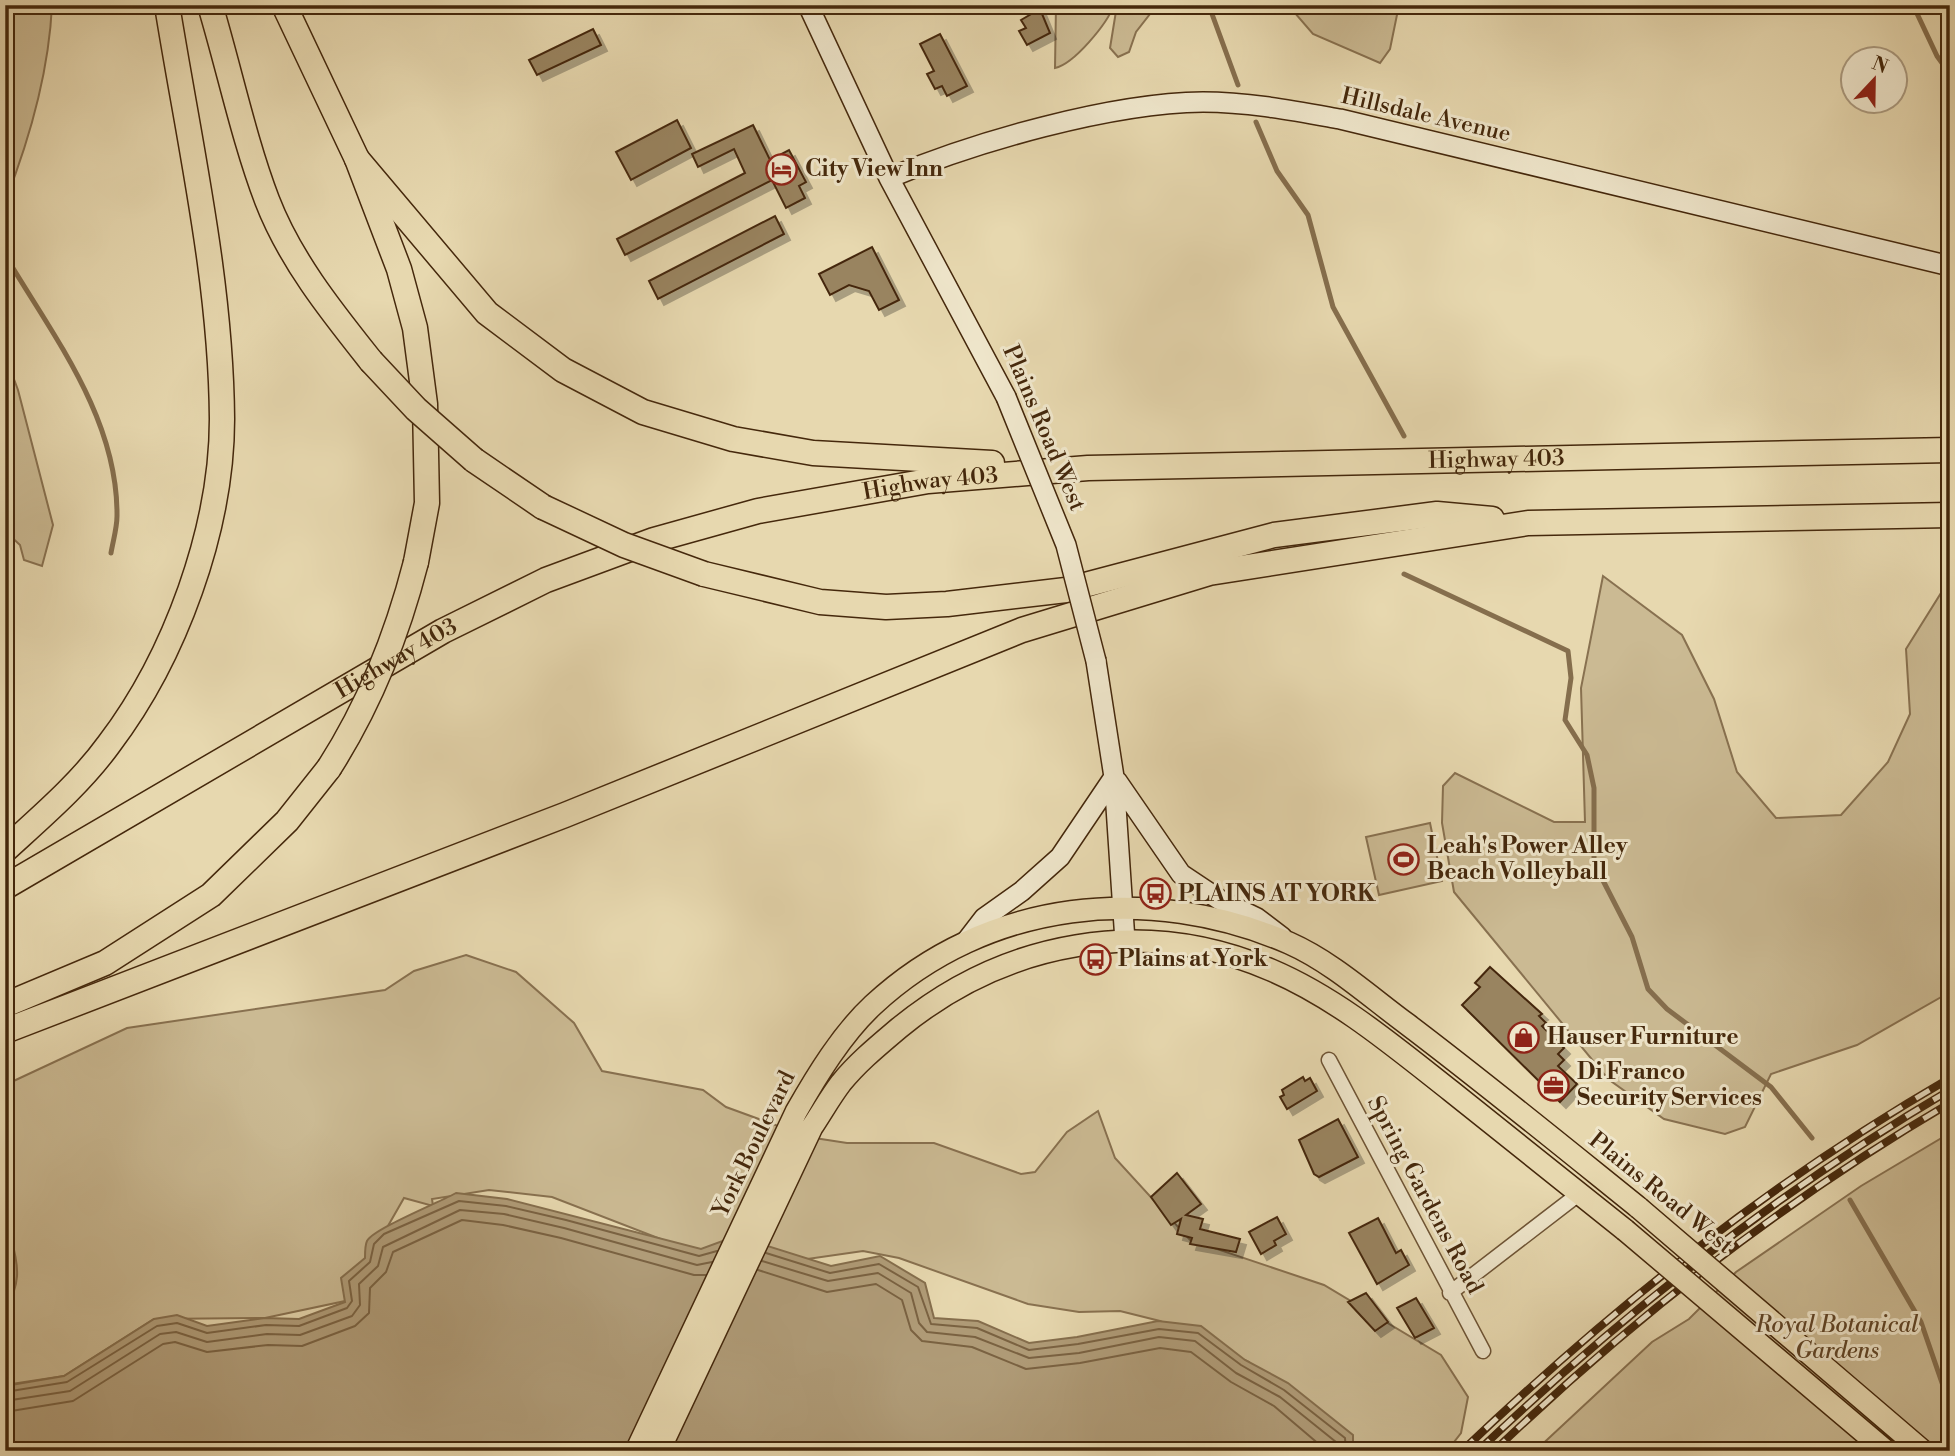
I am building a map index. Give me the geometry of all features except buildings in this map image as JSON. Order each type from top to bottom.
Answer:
[{"type":"highway","points":[[5,850],[74,784],[110,744],[131,711],[181,613],[198,567],[209,521],[222,422],[220,373],[209,257],[167,5]]},
{"type":"highway","points":[[210,5],[267,200],[282,233],[340,324],[372,361],[416,409],[474,460],[543,507],[624,545],[704,574],[820,602],[886,607],[947,604],[1066,590],[1274,535],[1437,514],[1528,523],[1950,515]]},
{"type":"highway","points":[[5,1005],[105,962],[211,895],[288,821],[329,768],[359,722],[401,622],[427,503],[425,404],[415,328],[398,269],[358,159],[284,5]]},
{"type":"highway","points":[[358,159],[487,313],[563,370],[643,412],[733,439],[813,453],[1088,468]]},
{"type":"highway","name":"Highway 403","points":[[5,887],[351,682],[443,631],[546,580],[654,540],[758,511],[928,481],[1088,468],[1950,450]]},
{"type":"highway","points":[[5,1031],[565,815],[1022,630],[1209,573],[1528,523]]},
{"type":"main road","name":"Plains Road West","points":[[808,5],[889,178],[1006,397],[1066,545],[1096,661],[1114,778],[1125,941]]},
{"type":"main road","name":"Hillsdale Avenue","points":[[889,178],[1012,136],[1129,110],[1203,102],[1273,108],[1340,119],[1950,266]]},
{"type":"main road","points":[[964,944],[984,918],[1023,891],[1060,857],[1114,778],[1181,874],[1220,900],[1257,918],[1290,944]]},
{"type":"main road","name":"Plains Road West","points":[[1122,906],[1209,917],[1290,944],[1339,973],[1432,1042],[1639,1208],[1923,1451]]},
{"type":"main road","name":"York Boulevard","points":[[636,1451],[796,1112],[820,1070],[872,1006],[920,970],[964,944],[1022,922],[1072,911],[1122,906]]},
{"type":"main road","points":[[1125,941],[1193,946],[1235,956],[1274,971],[1383,1037],[1625,1230],[1885,1451]]},
{"type":"main road","name":"York Boulevard","points":[[659,1451],[813,1127],[841,1083],[865,1057],[933,1000],[994,968],[1046,950],[1125,941]]},
{"type":"street","name":"Spring Gardens Road","points":[[1329,1060],[1483,1351]]},
{"type":"street","points":[[1450,1293],[1580,1193]]},
{"type":"green space","points":[[5,5],[52,5],[42,80],[22,155],[5,202]]},
{"type":"green space","points":[[1056,5],[1114,5],[1089,42],[1071,59],[1055,68]]},
{"type":"green space","points":[[1117,5],[1157,5],[1136,32],[1129,52],[1118,57],[1110,48]]},
{"type":"green space","points":[[1288,5],[1399,5],[1390,49],[1380,63],[1313,34]]},
{"type":"green space","points":[[5,355],[18,390],[53,525],[42,566],[24,560],[20,545],[5,531]]},
{"type":"green space","points":[[1603,576],[1682,635],[1714,699],[1737,772],[1776,818],[1841,815],[1888,762],[1910,714],[1906,649],[1941,593],[1950,596],[1950,992],[1857,1045],[1771,1074],[1745,1127],[1725,1134],[1664,1119],[1608,1079],[1454,892],[1442,823],[1443,786],[1455,773],[1554,822],[1585,822],[1581,688]]},
{"type":"green space","name":"Leah's Power Alley Beach Volleyball","points":[[1430,823],[1442,881],[1379,895],[1366,837]]},
{"type":"green space","points":[[466,955],[516,972],[574,1023],[602,1071],[703,1090],[726,1107],[808,1137],[847,1143],[934,1143],[1021,1174],[1035,1172],[1067,1132],[1098,1111],[1115,1158],[1190,1240],[1324,1285],[1441,1355],[1468,1397],[1461,1433],[1447,1451],[1315,1451],[1249,1362],[1160,1321],[1120,1311],[1079,1312],[1028,1304],[899,1258],[863,1251],[738,1269],[552,1197],[489,1190],[432,1199],[433,1206],[404,1198],[345,1301],[265,1318],[154,1319],[64,1376],[5,1385],[5,1085],[127,1028],[385,990],[414,971]]},
{"type":"green space","name":"Royal Botanical Gardens","points":[[1950,1133],[1950,1451],[1535,1451],[1652,1342],[1689,1319],[1736,1272],[1861,1186]]},
{"type":"water","points":[[456,1193],[507,1199],[701,1249],[736,1236],[831,1266],[880,1256],[925,1283],[934,1318],[978,1321],[1029,1343],[1077,1337],[1158,1321],[1201,1326],[1245,1360],[1288,1383],[1353,1435],[1353,1451],[5,1451],[5,1386],[64,1376],[154,1319],[177,1315],[207,1326],[265,1318],[299,1319],[345,1302],[341,1278],[365,1258],[366,1243],[372,1236]]},
{"type":"water","points":[[5,1238],[11,1238],[17,1276],[14,1293],[5,1313]]},
{"type":"waterway","points":[[1212,5],[1212,14],[1238,85]]},
{"type":"waterway","points":[[1913,5],[1937,56],[1950,74]]},
{"type":"waterway","points":[[1256,122],[1277,171],[1308,215],[1333,307],[1404,436]]},
{"type":"waterway","points":[[5,255],[62,347],[95,412],[107,445],[117,516],[111,553]]},
{"type":"waterway","points":[[1404,574],[1568,651],[1571,678],[1565,720],[1587,755],[1594,788],[1594,863],[1632,937],[1648,989],[1667,1009],[1771,1087],[1812,1138]]},
{"type":"waterway","points":[[1850,1200],[1921,1322],[1950,1406]]},
{"type":"railway","points":[[1462,1451],[1577,1347],[1695,1250],[1819,1160],[1950,1078]]},
{"type":"railway","points":[[1478,1451],[1589,1351],[1703,1257],[1824,1170],[1950,1090]]},
{"type":"railway","points":[[1494,1451],[1600,1354],[1712,1264],[1828,1180],[1950,1103]]},
{"type":"place","name":"City View Inn","points":[[782,169]]},
{"type":"place","name":"Leah's Power Alley Beach Volleyball","points":[[1404,859]]},
{"type":"place","name":"PLAINS AT YORK","points":[[1155,894]]},
{"type":"place","name":"Plains at York","points":[[1095,959]]},
{"type":"place","name":"Hauser Furniture","points":[[1524,1037]]},
{"type":"place","name":"Di Franco Security Services","points":[[1554,1085]]}]
